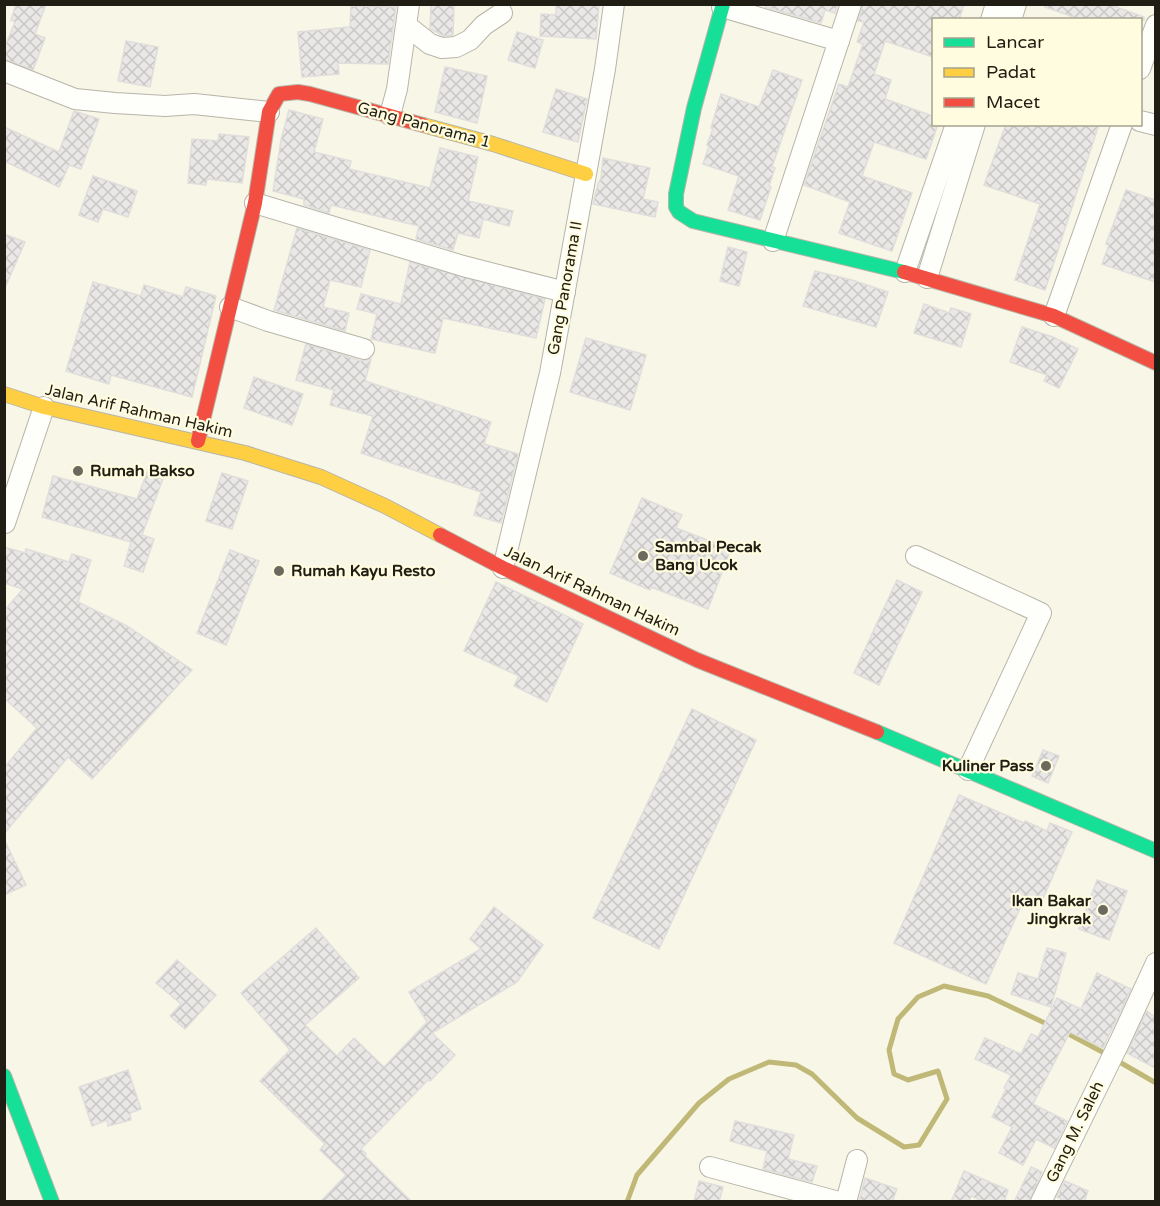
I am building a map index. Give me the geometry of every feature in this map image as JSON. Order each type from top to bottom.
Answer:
[{"type":"street","points":[[390,116],[397,89],[409,4]]},
{"type":"street","name":"Gang Panorama II","points":[[503,568],[550,373],[605,69],[614,4]]},
{"type":"street","points":[[773,241],[851,4]]},
{"type":"street","points":[[839,41],[722,6],[686,142],[676,208],[687,219],[905,272],[1054,316],[1155,363]]},
{"type":"street","points":[[407,26],[430,44],[442,48],[456,48],[470,40],[484,25],[502,14]]},
{"type":"street","points":[[1142,63],[1155,25]]},
{"type":"street","points":[[4,71],[75,99],[115,104],[194,105],[269,112],[255,203],[198,441]]},
{"type":"street","name":"Gang Panorama 1","points":[[269,112],[279,94],[298,92],[493,144],[586,174]]},
{"type":"street","points":[[905,272],[955,126]]},
{"type":"street","points":[[927,278],[974,126]]},
{"type":"street","points":[[1054,316],[1121,126]]},
{"type":"street","points":[[255,203],[463,266],[565,292]]},
{"type":"street","points":[[230,307],[268,321],[364,349]]},
{"type":"street","name":"Jalan Arif Rahman Hakim","points":[[4,394],[44,406],[245,453],[321,477],[385,506],[503,568],[698,660],[968,770],[1155,851]]},
{"type":"street","points":[[5,523],[44,406]]},
{"type":"street","points":[[916,556],[1041,613],[968,770]]},
{"type":"street","name":"Gang M. Saleh","points":[[1041,1202],[1120,1041],[1155,963]]},
{"type":"street","points":[[4,1076],[52,1202]]},
{"type":"street","points":[[846,1202],[857,1160]]},
{"type":"street","points":[[710,1167],[839,1202]]},
{"type":"building","points":[[16,4],[46,4],[35,34],[45,38],[33,70],[4,59],[4,49],[15,22],[11,20]]},
{"type":"building","points":[[431,4],[454,4],[453,35],[444,36],[430,29]]},
{"type":"building","points":[[556,4],[599,4],[596,39],[540,36],[541,14],[556,15]]},
{"type":"building","points":[[766,4],[838,4],[835,13],[825,10],[821,23],[765,7]]},
{"type":"building","points":[[863,4],[964,4],[960,18],[932,18],[932,57],[885,41],[874,74],[891,80],[885,99],[932,116],[932,126],[937,126],[926,159],[874,142],[862,176],[912,193],[892,251],[839,233],[850,202],[804,185],[839,84],[848,87],[863,44],[857,42],[864,22],[858,21]]},
{"type":"building","points":[[1046,4],[1108,4],[1144,17],[1144,20],[1142,18],[1076,18],[1045,7]]},
{"type":"building","points":[[351,6],[396,7],[388,64],[338,63],[339,74],[302,77],[298,32],[350,27]]},
{"type":"building","points":[[517,32],[543,40],[535,68],[508,60]]},
{"type":"building","points":[[126,41],[158,47],[150,87],[118,81]]},
{"type":"building","points":[[445,67],[487,76],[477,123],[435,112]]},
{"type":"building","points":[[773,70],[802,80],[772,167],[775,168],[769,186],[771,187],[760,220],[728,210],[739,176],[703,164],[721,94],[759,107]]},
{"type":"building","points":[[556,89],[587,99],[578,142],[543,132]]},
{"type":"building","points":[[289,110],[323,119],[314,152],[351,161],[349,169],[430,188],[440,148],[478,157],[468,201],[513,211],[509,226],[483,219],[479,238],[458,233],[453,250],[416,239],[419,226],[331,205],[329,213],[304,205],[304,199],[273,191],[281,140]]},
{"type":"building","points":[[74,111],[99,119],[81,169],[69,165],[59,187],[4,161],[4,127],[59,152]]},
{"type":"building","points":[[1005,126],[1098,126],[1045,290],[1015,280],[1040,204],[984,185]]},
{"type":"building","points":[[219,134],[249,137],[242,183],[207,179],[206,185],[188,183],[192,139],[218,141]]},
{"type":"building","points":[[603,158],[650,168],[643,199],[658,202],[655,217],[593,204],[601,178]]},
{"type":"building","points":[[93,176],[137,191],[128,217],[103,209],[98,222],[79,215]]},
{"type":"building","points":[[1126,190],[1155,200],[1155,282],[1102,264],[1109,245],[1106,244]]},
{"type":"building","points":[[297,228],[370,250],[361,287],[330,280],[323,307],[349,313],[345,331],[274,310]]},
{"type":"building","points":[[4,234],[25,242],[4,290]]},
{"type":"building","points":[[728,247],[747,252],[739,286],[720,281]]},
{"type":"building","points":[[410,262],[545,299],[536,338],[443,318],[435,353],[371,339],[377,314],[357,309],[361,294],[401,304]]},
{"type":"building","points":[[815,271],[888,292],[876,327],[803,306]]},
{"type":"building","points":[[93,282],[141,296],[144,285],[183,297],[186,287],[216,296],[192,397],[111,375],[109,384],[66,371]]},
{"type":"building","points":[[924,304],[949,313],[951,308],[971,314],[961,347],[914,333]]},
{"type":"building","points":[[1022,327],[1053,337],[1078,349],[1059,388],[1044,381],[1047,375],[1010,362]]},
{"type":"building","points":[[586,338],[646,355],[630,410],[570,392]]},
{"type":"building","points":[[306,344],[361,361],[371,359],[365,381],[491,422],[484,444],[518,454],[501,523],[474,515],[481,492],[361,453],[373,416],[330,405],[334,390],[296,380]]},
{"type":"building","points":[[254,377],[303,394],[292,425],[244,408]]},
{"type":"building","points":[[148,470],[164,476],[142,535],[154,539],[143,572],[124,566],[131,542],[42,517],[53,476],[137,499]]},
{"type":"building","points":[[222,473],[248,481],[232,529],[206,521]]},
{"type":"building","points":[[642,498],[682,515],[676,528],[731,549],[708,609],[651,587],[650,590],[610,573]]},
{"type":"building","points":[[4,547],[25,553],[26,549],[69,562],[72,554],[91,560],[78,602],[127,626],[192,670],[92,779],[68,757],[4,834],[4,768],[37,728],[4,698],[4,611],[23,589],[4,583]]},
{"type":"building","points":[[230,550],[259,561],[226,645],[197,633]]},
{"type":"building","points":[[897,580],[922,592],[879,685],[854,673]]},
{"type":"building","points":[[496,582],[583,624],[547,702],[514,686],[519,676],[464,651]]},
{"type":"building","points":[[692,709],[756,740],[659,949],[593,918]]},
{"type":"building","name":"Kuliner Pass","points":[[1043,750],[1059,756],[1048,783],[1032,776]]},
{"type":"building","points":[[959,795],[1047,831],[1050,823],[1072,832],[1041,903],[1025,897],[986,984],[894,943]]},
{"type":"building","points":[[4,839],[26,885],[4,895]]},
{"type":"building","name":"Ikan Bakar Jingkrak","points":[[1097,880],[1127,891],[1109,940],[1079,929]]},
{"type":"building","points":[[494,907],[543,945],[517,982],[432,1033],[455,1055],[361,1149],[366,1154],[365,1156],[412,1202],[320,1202],[346,1175],[320,1150],[325,1144],[260,1081],[290,1050],[241,993],[316,928],[359,978],[305,1025],[337,1056],[354,1038],[384,1067],[427,1022],[409,992],[481,949],[470,939]]},
{"type":"building","points":[[1047,948],[1066,953],[1051,1007],[1011,994],[1018,973],[1038,979]]},
{"type":"building","points":[[177,960],[216,995],[185,1029],[170,1016],[181,1004],[156,983]]},
{"type":"building","points":[[1097,973],[1131,989],[1103,1048],[1070,1032],[1033,1104],[1067,1121],[1054,1148],[1036,1139],[1023,1165],[999,1153],[1012,1127],[992,1117],[1011,1075],[975,1059],[985,1038],[1021,1054],[1031,1034],[1038,1037],[1057,998],[1081,1009]]},
{"type":"building","points":[[1147,1011],[1155,1017],[1155,1068],[1127,1053]]},
{"type":"building","points":[[128,1070],[141,1109],[130,1113],[131,1120],[108,1126],[107,1120],[92,1126],[79,1087]]},
{"type":"building","points":[[735,1121],[794,1135],[788,1159],[817,1166],[812,1182],[763,1169],[767,1151],[730,1141]]},
{"type":"building","points":[[1031,1167],[1042,1172],[1029,1202],[1014,1202]]},
{"type":"building","points":[[964,1171],[1008,1190],[1004,1202],[985,1202],[971,1196],[969,1202],[951,1202]]},
{"type":"building","points":[[865,1178],[897,1189],[892,1202],[859,1202]]},
{"type":"building","points":[[699,1181],[723,1187],[719,1202],[694,1202]]},
{"type":"building","points":[[1065,1181],[1088,1191],[1084,1202],[1066,1202],[1057,1197]]},
{"type":"waterway","points":[[627,1202],[637,1175],[699,1103],[729,1079],[769,1062],[796,1065],[812,1074],[857,1118],[904,1147],[919,1145],[947,1099],[938,1071],[908,1080],[894,1074],[889,1050],[898,1019],[918,997],[944,986],[988,996],[1049,1025]]},
{"type":"waterway","points":[[1063,1031],[1108,1055]]},
{"type":"waterway","points":[[1116,1060],[1156,1083]]},
{"type":"traffic: fast","points":[[723,4],[694,108],[676,194],[676,207],[679,212],[693,221],[904,272]]},
{"type":"traffic: fast","points":[[877,732],[1156,851]]},
{"type":"traffic: fast","points":[[4,1076],[52,1202]]},
{"type":"traffic: slow","points":[[423,125],[493,144],[586,174]]},
{"type":"traffic: slow","points":[[4,394],[44,407],[245,453],[321,477],[385,506],[440,535]]},
{"type":"traffic: jam","points":[[198,441],[255,203],[269,112],[279,94],[298,92],[310,94],[423,125]]},
{"type":"traffic: jam","points":[[904,272],[1054,316],[1156,363]]},
{"type":"traffic: jam","points":[[440,535],[503,568],[697,660],[877,732]]},
{"type":"place","name":"Rumah Bakso","points":[[78,471]]},
{"type":"place","name":"Sambal Pecak Bang Ucok","points":[[643,556]]},
{"type":"place","name":"Rumah Kayu Resto","points":[[279,571]]},
{"type":"place","name":"Kuliner Pass","points":[[1046,766]]},
{"type":"place","name":"Ikan Bakar Jingkrak","points":[[1103,910]]}]
